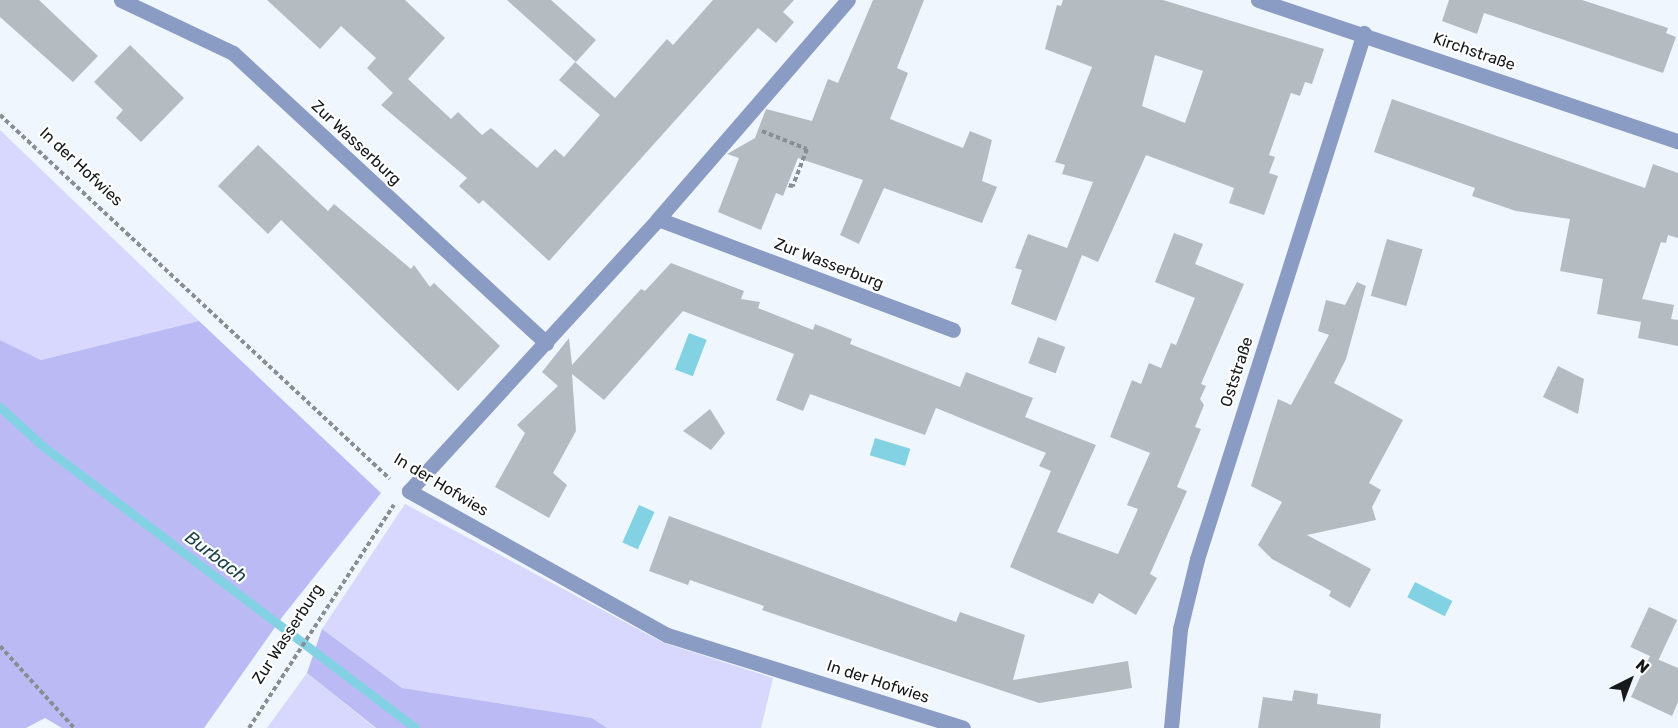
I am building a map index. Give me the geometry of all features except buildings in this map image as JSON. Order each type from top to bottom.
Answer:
[{"type":"street","name":"Zur Wasserburg","points":[[121,0],[233,53],[546,343]]},
{"type":"street","points":[[409,490],[658,219],[848,0]]},
{"type":"street","name":"Kirchstraße","points":[[1258,0],[1364,33],[1678,141]]},
{"type":"street","name":"Oststraße","points":[[1171,728],[1180,629],[1197,559],[1364,33]]},
{"type":"street","name":"Zur Wasserburg","points":[[658,219],[953,330]]},
{"type":"street","name":"In der Hofwies","points":[[409,490],[667,635],[963,728]]},
{"type":"path","name":"In der Hofwies","points":[[0,115],[373,464],[409,490]]},
{"type":"path","points":[[742,123],[807,149],[793,186],[787,185]]},
{"type":"path","name":"Zur Wasserburg","points":[[249,728],[312,627],[409,490]]},
{"type":"path","points":[[0,646],[74,728]]},
{"type":"shaded area","points":[[0,130],[199,321],[41,360],[0,340]]},
{"type":"shaded area","points":[[199,321],[381,493],[283,616],[204,728],[62,728],[45,718],[26,728],[0,728],[0,340],[41,360]]},
{"type":"shaded area","points":[[689,333],[707,340],[693,376],[675,369]]},
{"type":"shaded area","points":[[875,438],[910,449],[905,466],[870,455]]},
{"type":"shaded area","points":[[405,504],[664,643],[773,678],[761,728],[607,728],[592,718],[402,688],[322,629]]},
{"type":"shaded area","points":[[639,505],[655,512],[638,549],[622,542]]},
{"type":"shaded area","points":[[1415,582],[1452,601],[1445,616],[1407,597]]},
{"type":"shaded area","points":[[322,629],[402,688],[592,718],[607,728],[376,728],[307,673]]},
{"type":"shaded area","points":[[307,673],[375,728],[267,728]]},
{"type":"waterway","name":"Burbach","points":[[0,407],[44,447],[415,728]]}]
